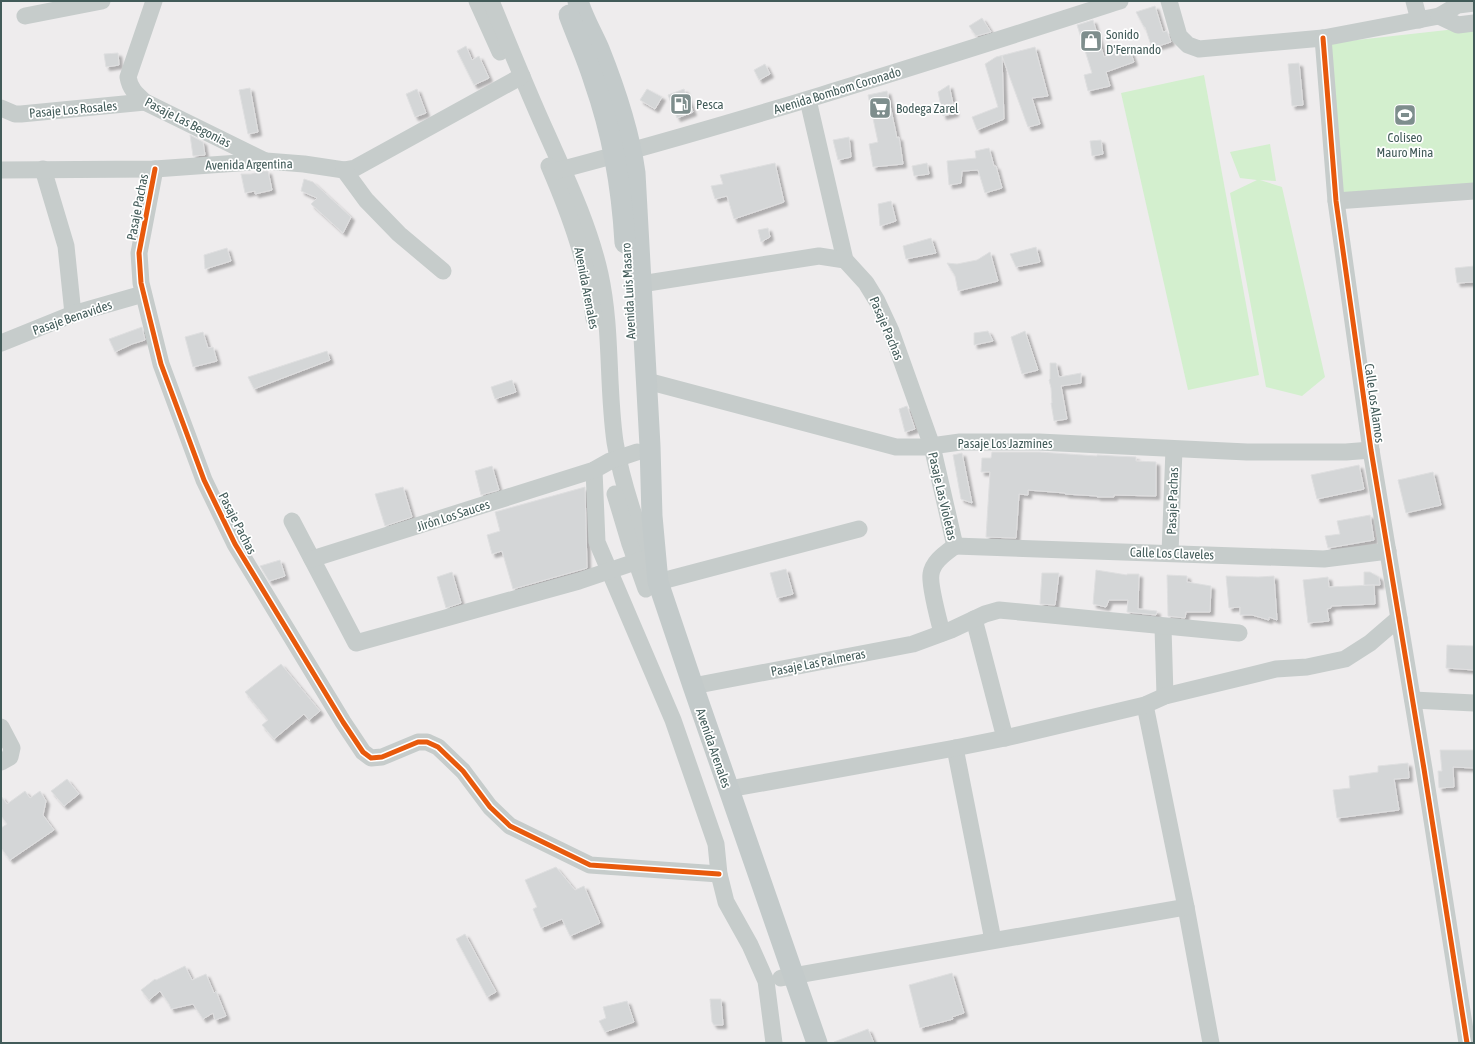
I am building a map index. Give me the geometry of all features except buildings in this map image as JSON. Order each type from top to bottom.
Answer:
[{"type":"main road","name":"Avenida Luis Masaro","points":[[564,1],[623,153],[635,173],[647,381],[629,454]]},
{"type":"main road","name":"Avenida Luis Masaro","points":[[578,1],[617,97],[623,153],[629,454],[643,554],[652,585]]},
{"type":"main road","name":"Avenida Arenales","points":[[629,454],[652,516],[652,585],[693,686],[729,789],[788,978],[817,1043]]},
{"type":"main road","points":[[652,585],[788,978],[804,1043]]},
{"type":"street","points":[[25,16],[102,1]]},
{"type":"street","name":"Pasaje Las Begonias","points":[[154,1],[128,77],[129,85],[133,92],[145,102],[266,161]]},
{"type":"street","points":[[292,521],[356,643],[579,581],[609,571],[643,554],[615,492],[629,454],[616,442],[610,391],[606,318],[600,274],[590,238],[557,170],[517,78],[477,1]]},
{"type":"street","points":[[491,1],[517,78]]},
{"type":"street","name":"Avenida Bombom Coronado","points":[[557,170],[623,153],[808,100],[1120,1]]},
{"type":"street","points":[[1169,1],[1179,36],[1188,45],[1199,49],[1324,38],[1418,20],[1437,9],[1474,3]]},
{"type":"street","points":[[1414,1],[1418,20]]},
{"type":"street","points":[[1437,9],[1458,25],[1474,23]]},
{"type":"street","name":"Calle Los Alamos","points":[[1324,38],[1336,201],[1371,450],[1424,769],[1467,1043]]},
{"type":"street","name":"Avenida Argentina","points":[[1,170],[155,168],[266,161],[304,164],[344,170],[355,168],[363,164],[517,78]]},
{"type":"street","name":"Pasaje Pachas","points":[[808,100],[845,260],[866,283],[877,301],[890,331],[932,446]]},
{"type":"street","name":"Pasaje Los Rosales","points":[[1,108],[15,114],[21,114],[145,102]]},
{"type":"street","name":"Pasaje Pachas","points":[[155,168],[139,253],[143,294],[161,364],[204,480],[235,544],[343,722],[363,752],[371,758],[382,757],[418,742],[427,742],[438,747],[462,771],[490,807],[510,826],[590,866],[718,874]]},
{"type":"street","points":[[43,169],[66,246],[73,314]]},
{"type":"street","points":[[344,170],[366,200],[399,234],[443,271]]},
{"type":"street","points":[[1336,201],[1474,191]]},
{"type":"street","points":[[641,284],[819,256],[845,260]]},
{"type":"street","name":"Pasaje Benavides","points":[[1,343],[73,314],[143,294]]},
{"type":"street","name":"Pasaje Los Jazmines","points":[[647,381],[896,447],[932,446],[960,442],[1039,442],[1247,452],[1346,452],[1371,450]]},
{"type":"street","name":"Pasaje Las Violetas","points":[[932,446],[955,546]]},
{"type":"street","name":"Pasaje Pachas","points":[[1170,553],[1174,449]]},
{"type":"street","name":"Jirón Los Sauces","points":[[312,559],[594,470],[629,454]]},
{"type":"street","points":[[594,470],[597,542],[673,720],[716,844],[718,874],[726,902],[750,945],[766,981],[774,1043]]},
{"type":"street","points":[[652,585],[859,529]]},
{"type":"street","points":[[942,633],[931,574],[935,564],[942,555],[955,546]]},
{"type":"street","name":"Calle Los Claveles","points":[[955,546],[1324,559],[1388,551]]},
{"type":"street","name":"Pasaje Las Palmeras","points":[[693,686],[913,644],[985,614],[999,610],[1239,633]]},
{"type":"street","points":[[729,789],[1005,738],[1145,704],[1166,696],[1276,670],[1307,667],[1345,659],[1370,643],[1399,618]]},
{"type":"street","points":[[974,619],[1005,738]]},
{"type":"street","points":[[1164,627],[1166,696]]},
{"type":"street","points":[[1412,700],[1474,703]]},
{"type":"street","points":[[1145,704],[1186,907],[1211,1043]]},
{"type":"street","points":[[1,727],[12,748],[10,757],[1,762]]},
{"type":"street","points":[[955,748],[993,940]]},
{"type":"street","points":[[788,978],[993,940],[1186,907]]},
{"type":"green space","name":"Coliseo Mauro Mina","points":[[1474,27],[1474,188],[1341,197],[1330,43]]},
{"type":"green space","points":[[1204,75],[1259,375],[1188,390],[1121,93]]},
{"type":"green space","points":[[1270,144],[1276,181],[1260,180],[1282,187],[1325,377],[1302,396],[1266,387],[1230,193],[1257,180],[1240,178],[1230,152]]},
{"type":"cycle path","points":[[1323,38],[1336,201],[1371,450],[1424,769],[1467,1043]]},
{"type":"cycle path","points":[[155,169],[139,253],[141,283],[161,364],[204,480],[235,544],[343,722],[363,752],[371,758],[382,757],[418,742],[427,742],[438,747],[463,771],[490,807],[510,826],[590,865],[719,874]]},
{"type":"place","name":"Sonido D'Fernando","points":[[1091,41]]},
{"type":"place","name":"Pesca","points":[[681,104]]},
{"type":"place","name":"Bodega Zarel","points":[[880,108]]},
{"type":"place","name":"Coliseo Mauro Mina","points":[[1405,115]]}]
